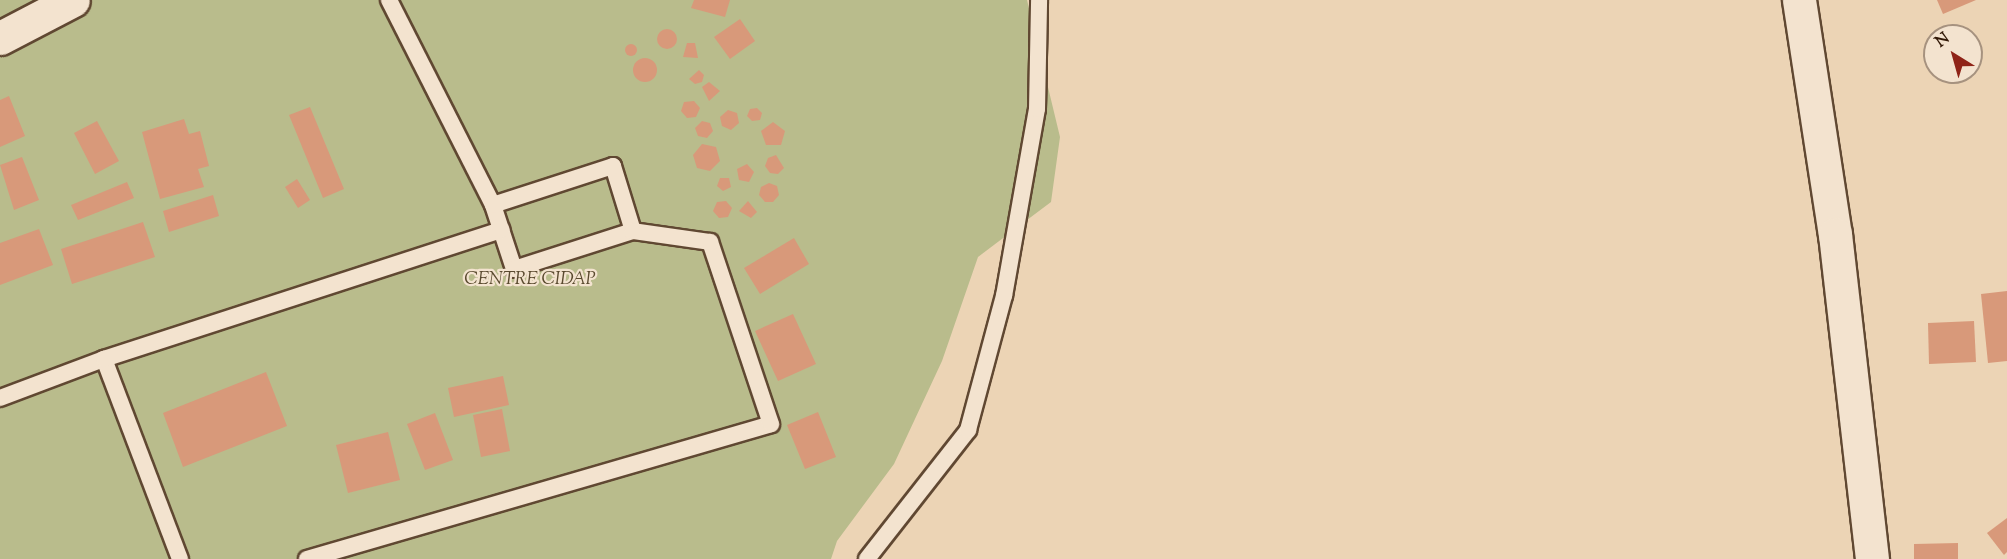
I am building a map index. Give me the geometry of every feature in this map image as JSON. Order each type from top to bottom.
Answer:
[{"type":"street","points":[[0,38],[73,0]]},
{"type":"street","points":[[1799,0],[1835,234],[1872,559]]},
{"type":"lane","points":[[307,559],[771,424],[710,242],[633,231],[514,270],[493,205],[389,0]]},
{"type":"lane","points":[[867,559],[968,430],[1004,296],[1037,109],[1039,0]]},
{"type":"lane","points":[[493,205],[613,166],[633,231]]},
{"type":"lane","points":[[0,398],[104,359],[502,230]]},
{"type":"lane","points":[[104,359],[180,559]]},
{"type":"green space","name":"CENTRE CIDAP","points":[[0,0],[1027,0],[1060,137],[1051,202],[978,257],[942,361],[894,464],[837,541],[831,559],[0,559]]},
{"type":"building","points":[[694,0],[730,0],[725,17],[691,8]]},
{"type":"building","points":[[1937,0],[1976,0],[1943,14]]},
{"type":"building","points":[[740,19],[755,41],[730,59],[714,37]]},
{"type":"building","points":[[663,29],[671,29],[677,35],[677,43],[671,49],[663,49],[657,43],[657,35]]},
{"type":"building","points":[[687,43],[695,43],[698,58],[683,57]]},
{"type":"building","points":[[633,44],[637,50],[633,56],[629,56],[625,48]]},
{"type":"building","points":[[645,58],[653,62],[657,70],[653,78],[645,82],[637,78],[633,70],[637,62]]},
{"type":"building","points":[[699,70],[704,75],[702,82],[695,84],[689,79]]},
{"type":"building","points":[[709,82],[720,91],[709,101],[702,87]]},
{"type":"building","points":[[9,96],[25,136],[0,147],[0,100]]},
{"type":"building","points":[[694,101],[700,108],[696,117],[687,118],[681,111],[684,102]]},
{"type":"building","points":[[310,107],[344,189],[323,198],[289,115]]},
{"type":"building","points":[[757,108],[762,113],[760,120],[752,121],[747,116],[750,109]]},
{"type":"building","points":[[728,110],[737,113],[739,123],[731,130],[722,126],[720,117]]},
{"type":"building","points":[[184,119],[189,134],[200,131],[209,166],[198,169],[204,187],[160,199],[142,132]]},
{"type":"building","points":[[97,121],[119,161],[95,174],[74,133]]},
{"type":"building","points":[[702,121],[710,123],[713,131],[707,138],[698,136],[695,128]]},
{"type":"building","points":[[773,122],[785,131],[781,145],[766,145],[761,131]]},
{"type":"building","points":[[702,144],[716,147],[720,161],[710,171],[697,168],[693,155]]},
{"type":"building","points":[[776,155],[784,168],[778,174],[770,173],[765,166],[768,158]]},
{"type":"building","points":[[22,157],[39,200],[14,210],[0,165]]},
{"type":"building","points":[[747,164],[754,172],[749,182],[739,180],[737,169]]},
{"type":"building","points":[[720,178],[729,178],[731,187],[723,191],[717,186]]},
{"type":"building","points":[[297,179],[310,200],[298,208],[285,187]]},
{"type":"building","points":[[127,182],[134,198],[78,220],[71,205]]},
{"type":"building","points":[[769,183],[777,186],[779,195],[773,202],[765,202],[759,195],[761,187]]},
{"type":"building","points":[[213,195],[219,216],[169,232],[163,211]]},
{"type":"building","points":[[726,201],[732,208],[728,217],[719,218],[713,211],[717,202]]},
{"type":"building","points":[[748,201],[757,212],[751,218],[739,211]]},
{"type":"building","points":[[143,222],[155,257],[72,284],[61,249]]},
{"type":"building","points":[[39,229],[53,265],[0,285],[0,243]]},
{"type":"building","points":[[794,238],[809,264],[760,294],[744,268]]},
{"type":"building","points":[[2007,291],[2007,361],[1988,363],[1981,294]]},
{"type":"building","points":[[793,314],[816,364],[778,381],[755,331]]},
{"type":"building","points":[[1974,321],[1976,362],[1929,364],[1928,323]]},
{"type":"building","points":[[266,372],[287,426],[183,467],[163,413]]},
{"type":"building","points":[[503,376],[509,405],[454,417],[448,388]]},
{"type":"building","points":[[502,409],[510,451],[481,457],[473,415]]},
{"type":"building","points":[[818,412],[836,457],[805,469],[787,425]]},
{"type":"building","points":[[435,413],[453,460],[425,470],[407,424]]},
{"type":"building","points":[[388,432],[400,480],[348,493],[336,445]]},
{"type":"building","points":[[2007,518],[2007,552],[2004,555],[1987,533]]},
{"type":"building","points":[[1958,543],[1958,559],[1914,559],[1914,544]]}]
